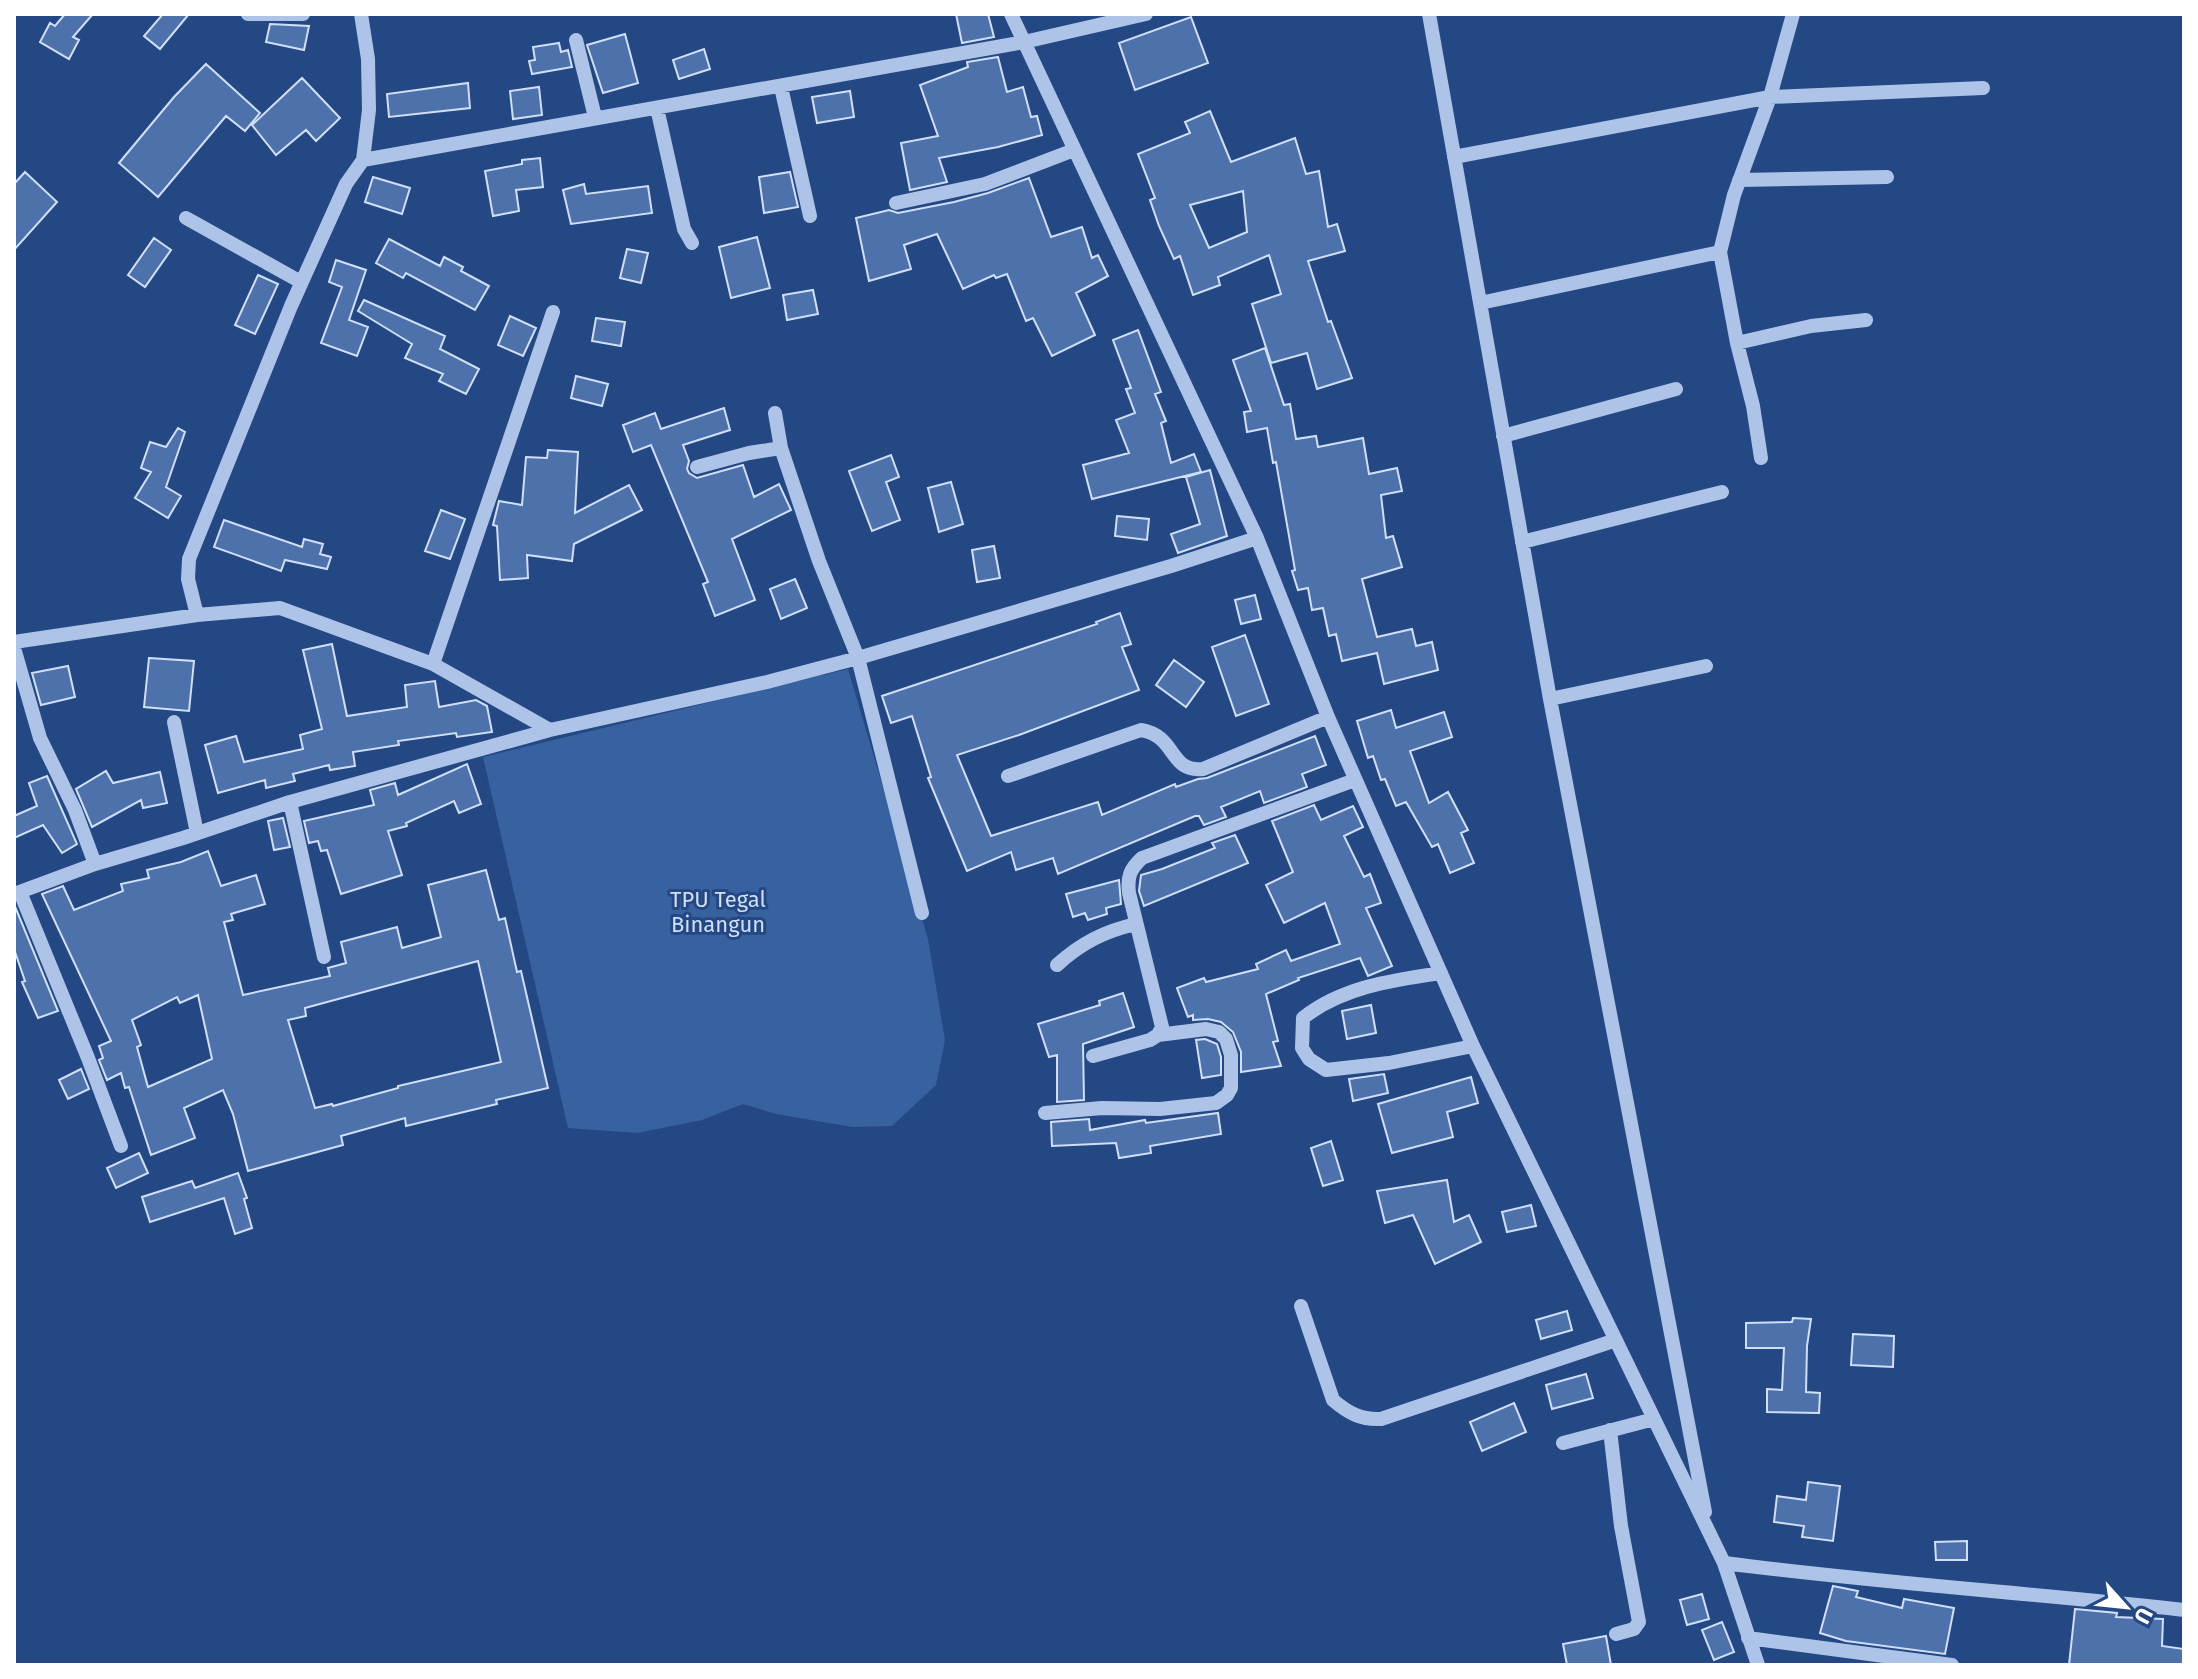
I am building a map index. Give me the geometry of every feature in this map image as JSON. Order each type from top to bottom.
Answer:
[{"type":"street","points":[[248,14],[303,14]]},
{"type":"street","points":[[197,615],[188,579],[189,559],[301,282],[346,184],[363,160],[369,110],[368,59],[361,14]]},
{"type":"street","points":[[1011,14],[1257,538],[1328,717],[1473,1046],[1724,1563],[1752,1655],[1952,1665]]},
{"type":"street","points":[[363,160],[1024,42],[1146,14]]},
{"type":"street","points":[[1429,14],[1550,699],[1709,1530]]},
{"type":"street","points":[[1761,458],[1720,252],[1739,180],[1770,97],[1793,14]]},
{"type":"street","points":[[576,40],[595,117]]},
{"type":"street","points":[[781,87],[810,216]]},
{"type":"street","points":[[1454,157],[1770,97],[1983,88]]},
{"type":"street","points":[[657,108],[684,229],[692,243]]},
{"type":"street","points":[[896,203],[985,184],[1074,150]]},
{"type":"street","points":[[1739,180],[1887,177]]},
{"type":"street","points":[[186,218],[301,282]]},
{"type":"street","points":[[1480,303],[1720,252]]},
{"type":"street","points":[[433,664],[553,312]]},
{"type":"street","points":[[1737,343],[1811,326],[1866,320]]},
{"type":"street","points":[[1503,436],[1676,389]]},
{"type":"street","points":[[775,413],[781,448],[819,561],[858,658],[922,913]]},
{"type":"street","points":[[697,467],[781,448]]},
{"type":"street","points":[[1522,542],[1722,492]]},
{"type":"street","points":[[121,1146],[88,1058],[17,893],[95,864],[290,802],[550,730],[767,682],[858,658],[1257,538]]},
{"type":"street","points":[[95,864],[75,810],[40,738],[14,645],[197,615],[280,608],[433,664],[550,730]]},
{"type":"street","points":[[1550,699],[1706,666]]},
{"type":"street","points":[[1008,776],[1141,730],[1161,736],[1184,767],[1203,769],[1328,717]]},
{"type":"street","points":[[174,722],[197,833]]},
{"type":"street","points":[[1158,1035],[1162,1027],[1127,879],[1132,867],[1142,858],[1355,780]]},
{"type":"street","points":[[290,802],[324,957]]},
{"type":"street","points":[[1057,965],[1093,938],[1136,924]]},
{"type":"street","points":[[1441,973],[1336,996],[1303,1018],[1302,1048],[1309,1059],[1326,1070],[1389,1063],[1473,1046]]},
{"type":"street","points":[[1045,1113],[1102,1108],[1160,1109],[1216,1103],[1231,1088],[1231,1055],[1226,1039],[1219,1032],[1206,1029],[1158,1035],[1093,1056]]},
{"type":"street","points":[[1301,1306],[1333,1400],[1344,1410],[1365,1420],[1381,1419],[1616,1340]]},
{"type":"street","points":[[1563,1443],[1654,1419]]},
{"type":"street","points":[[1610,1430],[1621,1526],[1639,1622],[1634,1629],[1616,1634]]},
{"type":"street","points":[[1724,1563],[1825,1576],[2184,1610]]},
{"type":"green space","name":"TPU Tegal Binangun","points":[[848,669],[928,939],[945,1040],[936,1085],[892,1126],[852,1127],[776,1114],[743,1104],[702,1120],[637,1133],[568,1128],[483,757]]},
{"type":"building","points":[[65,14],[93,14],[73,37],[79,40],[69,59],[40,42],[50,23],[55,26]]},
{"type":"building","points":[[163,14],[189,14],[160,49],[144,36]]},
{"type":"building","points":[[956,14],[988,14],[994,37],[962,43]]},
{"type":"building","points":[[1191,17],[1208,63],[1135,90],[1119,43]]},
{"type":"building","points":[[270,24],[309,26],[304,50],[266,42]]},
{"type":"building","points":[[625,34],[638,83],[603,93],[587,45]]},
{"type":"building","points":[[559,43],[561,52],[568,50],[572,67],[532,74],[529,61],[535,60],[533,47]]},
{"type":"building","points":[[704,49],[710,69],[679,79],[673,60]]},
{"type":"building","points":[[998,57],[1007,92],[1023,87],[1031,117],[1037,116],[1042,135],[939,158],[947,182],[910,190],[901,143],[938,136],[920,85],[968,67],[967,62]]},
{"type":"building","points":[[206,64],[260,113],[245,131],[226,116],[158,197],[119,163]]},
{"type":"building","points":[[302,78],[340,118],[316,141],[306,130],[276,155],[252,125]]},
{"type":"building","points":[[468,83],[470,108],[389,117],[387,94]]},
{"type":"building","points":[[539,87],[542,115],[513,119],[510,91]]},
{"type":"building","points":[[850,91],[854,117],[817,123],[812,97]]},
{"type":"building","points":[[1210,111],[1231,162],[1295,138],[1306,174],[1319,171],[1328,227],[1337,224],[1345,251],[1308,261],[1328,322],[1331,321],[1352,378],[1317,389],[1307,353],[1271,363],[1252,304],[1281,294],[1269,255],[1218,277],[1220,285],[1193,295],[1180,256],[1174,259],[1159,226],[1150,200],[1155,198],[1138,154],[1190,133],[1185,122]],"holes":[[[1243,191],[1247,232],[1209,248],[1190,205]]]},
{"type":"building","points":[[540,158],[543,187],[516,190],[519,211],[493,216],[485,171]]},
{"type":"building","points":[[25,172],[57,202],[14,250],[14,184]]},
{"type":"building","points":[[790,172],[798,207],[764,213],[759,177]]},
{"type":"building","points":[[373,177],[410,188],[402,214],[365,202]]},
{"type":"building","points":[[1029,178],[1051,237],[1082,227],[1092,258],[1098,255],[1108,276],[1076,293],[1095,335],[1052,356],[1033,318],[1026,321],[1007,274],[996,278],[994,275],[963,289],[937,234],[904,245],[911,269],[869,281],[856,218],[889,210],[898,213],[954,202]]},
{"type":"building","points":[[584,184],[586,194],[648,186],[652,213],[571,224],[563,190]]},
{"type":"building","points":[[757,237],[770,288],[731,298],[719,247]]},
{"type":"building","points":[[154,238],[171,250],[145,287],[128,275]]},
{"type":"building","points":[[389,239],[440,266],[444,257],[463,267],[461,271],[489,286],[475,310],[406,273],[403,278],[376,263]]},
{"type":"building","points":[[627,249],[648,253],[641,283],[620,278]]},
{"type":"building","points":[[336,260],[366,270],[349,320],[368,327],[357,356],[321,343],[342,287],[329,282]]},
{"type":"building","points":[[258,275],[278,284],[255,334],[235,325]]},
{"type":"building","points":[[813,290],[818,314],[787,320],[783,295]]},
{"type":"building","points":[[364,300],[445,336],[440,349],[479,369],[466,394],[439,381],[443,374],[405,358],[412,344],[358,311]]},
{"type":"building","points":[[510,316],[536,328],[523,356],[498,345]]},
{"type":"building","points":[[596,318],[625,322],[621,346],[592,341]]},
{"type":"building","points":[[1138,330],[1161,392],[1155,394],[1166,421],[1161,423],[1171,463],[1194,454],[1201,472],[1092,499],[1083,465],[1129,453],[1116,420],[1135,413],[1126,389],[1131,388],[1113,340]]},
{"type":"building","points":[[1265,348],[1284,405],[1290,404],[1296,439],[1316,436],[1318,447],[1363,438],[1369,474],[1397,468],[1402,491],[1381,495],[1386,538],[1393,536],[1402,567],[1362,579],[1377,637],[1412,629],[1416,646],[1432,642],[1438,670],[1384,684],[1377,653],[1342,661],[1336,634],[1329,636],[1323,608],[1312,610],[1308,588],[1298,590],[1292,571],[1295,570],[1276,462],[1273,463],[1267,428],[1247,432],[1244,412],[1251,411],[1233,360]]},
{"type":"building","points":[[576,376],[608,384],[602,406],[571,398]]},
{"type":"building","points":[[724,408],[730,430],[683,445],[689,461],[689,473],[697,478],[743,465],[754,497],[779,484],[791,510],[732,539],[755,600],[715,616],[703,584],[708,582],[651,445],[633,452],[623,425],[655,413],[661,429]]},
{"type":"building","points":[[178,428],[185,432],[166,487],[181,496],[168,518],[135,498],[151,472],[141,468],[150,442],[166,447]]},
{"type":"building","points":[[548,450],[578,452],[575,513],[629,485],[642,510],[574,544],[572,561],[527,555],[528,578],[500,580],[497,526],[493,525],[499,501],[522,505],[526,457],[547,458]]},
{"type":"building","points":[[891,455],[899,477],[886,482],[900,520],[872,531],[849,471]]},
{"type":"building","points":[[1210,470],[1227,536],[1178,553],[1171,534],[1200,524],[1186,477]]},
{"type":"building","points":[[951,482],[963,524],[939,532],[928,488]]},
{"type":"building","points":[[441,510],[465,519],[450,559],[425,551]]},
{"type":"building","points":[[1117,516],[1149,519],[1147,540],[1115,536]]},
{"type":"building","points":[[224,520],[302,547],[304,539],[323,544],[320,554],[331,557],[327,569],[285,560],[281,571],[214,547]]},
{"type":"building","points":[[994,546],[1000,578],[977,582],[972,550]]},
{"type":"building","points":[[795,579],[807,608],[781,619],[770,589]]},
{"type":"building","points":[[1255,595],[1261,619],[1241,624],[1235,600]]},
{"type":"building","points":[[1120,613],[1131,644],[1122,647],[1139,690],[957,755],[991,836],[1098,802],[1102,815],[1175,784],[1176,787],[1207,778],[1315,736],[1326,765],[1302,774],[1307,787],[1264,803],[1260,791],[1221,807],[1226,817],[1204,825],[1199,816],[1195,816],[1058,874],[1053,858],[1016,870],[1011,852],[967,871],[928,778],[931,777],[912,716],[891,723],[882,696],[1097,624]]},
{"type":"building","points":[[1245,635],[1269,704],[1236,716],[1212,647]]},
{"type":"building","points":[[332,644],[347,716],[407,707],[405,685],[435,681],[439,707],[476,700],[487,706],[492,732],[457,737],[456,733],[398,741],[399,745],[353,752],[355,766],[330,770],[329,765],[293,774],[295,781],[266,788],[265,780],[218,793],[205,745],[236,736],[244,762],[303,749],[300,735],[322,729],[303,650]]},
{"type":"building","points":[[149,658],[194,661],[189,711],[144,707]]},
{"type":"building","points":[[1174,660],[1204,682],[1186,707],[1156,685]]},
{"type":"building","points":[[68,666],[75,697],[41,705],[32,673]]},
{"type":"building","points":[[1391,710],[1396,728],[1444,712],[1452,737],[1410,751],[1429,803],[1448,792],[1468,830],[1461,833],[1474,863],[1450,873],[1438,844],[1432,847],[1406,802],[1396,806],[1385,779],[1381,780],[1373,756],[1368,758],[1357,721]]},
{"type":"building","points":[[467,764],[481,804],[459,813],[454,801],[406,823],[407,826],[388,831],[402,875],[341,894],[327,850],[321,851],[318,841],[309,843],[304,821],[374,805],[370,790],[395,783],[398,795]]},
{"type":"building","points":[[106,771],[113,783],[160,772],[167,803],[143,808],[141,800],[92,827],[76,789]]},
{"type":"building","points":[[47,776],[77,844],[62,853],[43,825],[14,838],[14,816],[37,806],[29,783]]},
{"type":"building","points":[[1314,805],[1321,820],[1353,806],[1363,827],[1344,836],[1364,877],[1370,874],[1381,903],[1366,908],[1392,966],[1368,976],[1360,958],[1298,978],[1266,994],[1278,1041],[1273,1042],[1281,1066],[1241,1072],[1241,1052],[1233,1032],[1221,1022],[1193,1020],[1193,1015],[1188,1017],[1177,988],[1204,978],[1206,982],[1258,969],[1256,964],[1286,950],[1291,961],[1340,944],[1325,903],[1284,923],[1266,885],[1293,872],[1272,821]]},
{"type":"building","points":[[283,818],[290,847],[274,850],[268,821]]},
{"type":"building","points":[[1235,835],[1248,863],[1144,906],[1139,891],[1141,875],[1215,848],[1212,843]]},
{"type":"building","points":[[208,851],[221,886],[256,875],[265,904],[231,914],[233,920],[224,922],[243,995],[330,976],[328,968],[346,963],[341,942],[397,927],[402,948],[441,937],[428,885],[486,870],[499,920],[505,918],[517,972],[521,971],[548,1088],[406,1126],[405,1118],[341,1136],[343,1145],[248,1171],[233,1114],[223,1090],[184,1108],[195,1138],[151,1155],[129,1087],[125,1088],[121,1073],[107,1080],[99,1060],[103,1058],[99,1046],[111,1041],[42,894],[63,886],[74,910],[123,891],[121,884],[149,878],[147,870],[181,862]],"holes":[[[478,961],[501,1062],[315,1108],[288,1020],[306,1016],[305,1008]],[[198,995],[212,1059],[148,1087],[137,1047],[141,1045],[132,1020],[177,997],[180,1003]]]},
{"type":"building","points":[[1119,880],[1121,904],[1106,908],[1107,914],[1088,920],[1085,913],[1073,917],[1066,894]]},
{"type":"building","points":[[14,904],[58,1011],[38,1018],[22,982],[25,981],[14,949]]},
{"type":"building","points":[[1123,993],[1134,1027],[1083,1044],[1084,1100],[1057,1102],[1057,1055],[1049,1057],[1038,1024],[1100,1005],[1099,1001]]},
{"type":"building","points":[[1371,1005],[1376,1033],[1347,1039],[1342,1011]]},
{"type":"building","points":[[1205,1039],[1217,1044],[1221,1075],[1202,1078],[1196,1040]]},
{"type":"building","points":[[81,1069],[89,1089],[68,1099],[59,1080]]},
{"type":"building","points":[[1384,1074],[1388,1093],[1353,1101],[1349,1079]]},
{"type":"building","points":[[1471,1077],[1478,1103],[1447,1112],[1453,1137],[1392,1153],[1378,1104]]},
{"type":"building","points":[[1218,1113],[1221,1134],[1150,1146],[1151,1153],[1119,1158],[1116,1143],[1052,1146],[1051,1122],[1089,1119],[1090,1130],[1145,1120],[1146,1123]]},
{"type":"building","points":[[1331,1141],[1343,1180],[1323,1186],[1311,1148]]},
{"type":"building","points":[[139,1153],[148,1173],[116,1188],[107,1168]]},
{"type":"building","points":[[238,1173],[247,1198],[244,1199],[252,1228],[235,1234],[224,1198],[150,1222],[142,1197],[192,1181],[195,1188]]},
{"type":"building","points":[[1447,1180],[1454,1222],[1469,1215],[1481,1242],[1435,1264],[1413,1215],[1385,1223],[1377,1191]]},
{"type":"building","points":[[1531,1205],[1536,1226],[1507,1232],[1502,1212]]},
{"type":"building","points":[[1567,1311],[1572,1330],[1541,1339],[1536,1320]]},
{"type":"building","points":[[1793,1318],[1811,1319],[1806,1392],[1820,1393],[1819,1413],[1767,1412],[1767,1389],[1782,1390],[1784,1348],[1746,1348],[1746,1323],[1792,1322]]},
{"type":"building","points":[[1853,1334],[1894,1336],[1893,1367],[1851,1365]]},
{"type":"building","points":[[1586,1374],[1593,1398],[1552,1409],[1546,1385]]},
{"type":"building","points":[[1514,1403],[1526,1432],[1482,1451],[1470,1422]]},
{"type":"building","points":[[1808,1482],[1840,1486],[1833,1541],[1802,1537],[1804,1526],[1774,1522],[1777,1496],[1806,1500]]},
{"type":"building","points":[[1967,1541],[1967,1560],[1936,1560],[1935,1542]]},
{"type":"building","points":[[1833,1586],[1858,1591],[1856,1597],[1902,1608],[1904,1599],[1954,1608],[1945,1654],[1846,1641],[1820,1633]]},
{"type":"building","points":[[1702,1594],[1709,1619],[1687,1625],[1680,1600]]},
{"type":"building","points":[[2075,1609],[2117,1613],[2116,1617],[2163,1619],[2162,1646],[2184,1649],[2184,1665],[2069,1665]]},
{"type":"building","points":[[1722,1622],[1734,1652],[1714,1660],[1702,1630]]},
{"type":"building","points":[[1606,1636],[1611,1665],[1567,1665],[1563,1644]]}]
